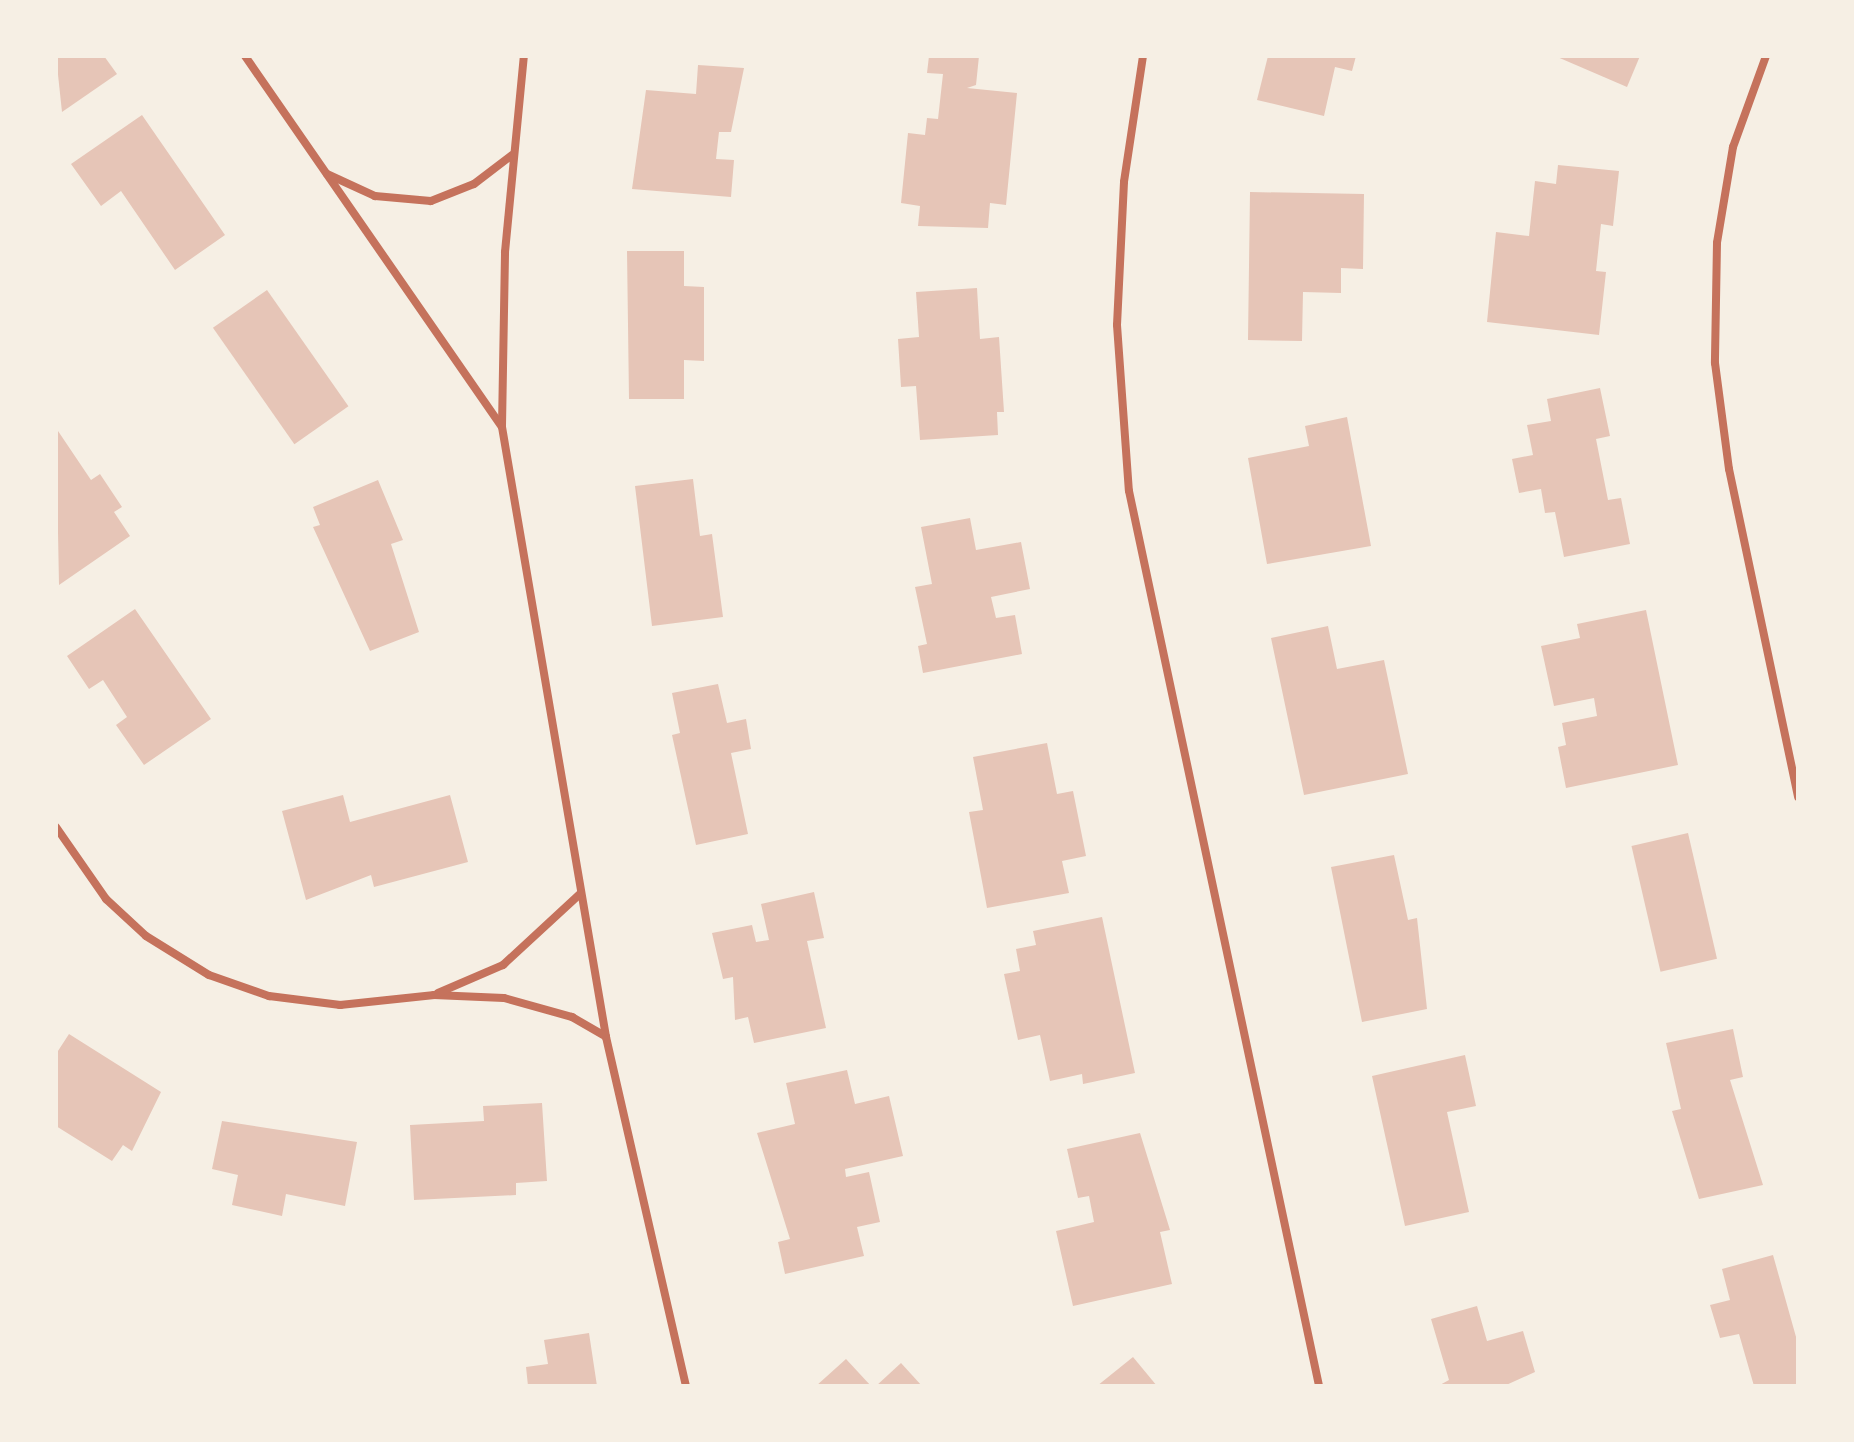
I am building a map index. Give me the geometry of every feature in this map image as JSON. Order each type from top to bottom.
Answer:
[{"type":"street","points":[[245,56],[502,427]]},
{"type":"street","points":[[524,56],[512,155],[502,427],[606,1037],[686,1386]]},
{"type":"street","points":[[1143,56],[1124,182],[1117,325],[1129,491],[1319,1386]]},
{"type":"street","points":[[1766,56],[1731,160],[1717,243],[1715,363],[1729,469],[1798,797]]},
{"type":"street","points":[[327,173],[375,196],[431,201],[474,184],[512,155]]},
{"type":"street","points":[[56,827],[106,899],[146,936],[209,975],[269,996],[340,1005],[434,995],[504,998],[572,1017],[606,1037]]},
{"type":"street","points":[[434,995],[503,965],[580,894]]},
{"type":"building","points":[[56,56],[104,56],[117,74],[62,112]]},
{"type":"building","points":[[929,56],[979,56],[976,85],[967,88],[1017,93],[1006,205],[990,203],[988,228],[918,226],[920,206],[901,203],[908,133],[925,135],[927,118],[938,119],[943,74],[927,73]]},
{"type":"building","points":[[1268,56],[1356,56],[1352,71],[1335,67],[1324,116],[1257,100]]},
{"type":"building","points":[[1555,56],[1640,56],[1627,87]]},
{"type":"building","points":[[698,65],[744,68],[731,132],[719,132],[716,159],[734,160],[731,197],[632,189],[646,90],[696,94]]},
{"type":"building","points":[[142,115],[225,235],[175,270],[121,191],[101,206],[71,164]]},
{"type":"building","points":[[1558,165],[1619,171],[1613,226],[1601,224],[1596,271],[1606,272],[1599,335],[1487,322],[1496,232],[1529,236],[1535,181],[1556,184]]},
{"type":"building","points":[[1250,192],[1364,194],[1363,269],[1341,268],[1341,293],[1303,292],[1302,341],[1248,340]]},
{"type":"building","points":[[627,251],[684,251],[684,286],[704,287],[704,361],[684,360],[684,399],[629,399]]},
{"type":"building","points":[[977,288],[980,339],[999,337],[1004,412],[997,412],[998,435],[920,440],[916,386],[901,387],[898,339],[919,337],[916,292]]},
{"type":"building","points":[[267,290],[348,406],[294,444],[213,328]]},
{"type":"building","points":[[1600,388],[1610,436],[1596,439],[1608,500],[1621,498],[1630,544],[1564,557],[1555,512],[1545,513],[1541,489],[1519,493],[1512,459],[1533,455],[1527,425],[1551,421],[1547,399]]},
{"type":"building","points":[[1347,417],[1371,546],[1267,564],[1248,458],[1309,446],[1305,426]]},
{"type":"building","points":[[56,428],[91,480],[100,474],[122,507],[114,512],[130,536],[59,585]]},
{"type":"building","points":[[693,479],[700,536],[712,534],[723,617],[652,626],[635,486]]},
{"type":"building","points":[[378,480],[403,540],[391,544],[419,632],[370,651],[313,527],[320,525],[313,507]]},
{"type":"building","points":[[970,518],[976,550],[1021,542],[1030,589],[991,597],[996,618],[1015,615],[1022,654],[923,673],[918,646],[927,644],[915,587],[932,584],[921,527]]},
{"type":"building","points":[[135,609],[211,719],[144,765],[116,725],[127,717],[103,680],[89,689],[67,656]]},
{"type":"building","points":[[1646,610],[1678,765],[1566,788],[1558,747],[1566,745],[1562,723],[1597,716],[1594,698],[1554,706],[1541,646],[1580,638],[1577,624]]},
{"type":"building","points":[[1328,626],[1337,669],[1384,660],[1408,774],[1304,795],[1271,638]]},
{"type":"building","points":[[718,684],[727,723],[746,719],[751,749],[731,753],[748,834],[696,845],[672,735],[680,733],[672,693]]},
{"type":"building","points":[[1047,743],[1057,794],[1073,791],[1086,856],[1062,861],[1069,893],[987,908],[969,812],[983,810],[973,757]]},
{"type":"building","points":[[343,795],[350,822],[450,795],[468,862],[374,887],[371,875],[306,900],[282,811]]},
{"type":"building","points":[[1688,833],[1717,959],[1661,972],[1631,846]]},
{"type":"building","points":[[1394,855],[1408,920],[1417,918],[1427,1009],[1362,1022],[1331,867]]},
{"type":"building","points":[[814,892],[824,938],[807,941],[826,1028],[754,1043],[748,1017],[735,1020],[733,977],[723,979],[712,933],[752,925],[756,942],[769,940],[761,904]]},
{"type":"building","points":[[1102,917],[1135,1073],[1083,1084],[1082,1074],[1050,1081],[1040,1035],[1018,1040],[1004,974],[1020,971],[1016,949],[1036,945],[1033,931]]},
{"type":"building","points":[[1733,1029],[1743,1077],[1730,1080],[1763,1185],[1699,1199],[1672,1111],[1681,1109],[1666,1043]]},
{"type":"building","points":[[69,1034],[161,1092],[132,1151],[123,1145],[112,1161],[56,1126],[56,1054]]},
{"type":"building","points":[[1465,1055],[1476,1106],[1447,1112],[1469,1212],[1405,1226],[1372,1076]]},
{"type":"building","points":[[847,1070],[855,1104],[889,1096],[903,1156],[845,1169],[846,1177],[869,1172],[880,1222],[857,1227],[864,1256],[785,1274],[778,1242],[790,1239],[757,1133],[795,1124],[786,1083]]},
{"type":"building","points":[[542,1103],[547,1181],[516,1183],[516,1195],[414,1200],[410,1125],[484,1121],[483,1106]]},
{"type":"building","points":[[222,1121],[357,1142],[345,1206],[286,1194],[282,1216],[232,1205],[238,1175],[212,1169]]},
{"type":"building","points":[[1140,1133],[1170,1230],[1160,1232],[1172,1284],[1073,1306],[1056,1231],[1094,1222],[1089,1196],[1078,1198],[1067,1149]]},
{"type":"building","points":[[1773,1255],[1798,1344],[1798,1386],[1754,1386],[1739,1334],[1720,1338],[1710,1305],[1730,1300],[1722,1269]]},
{"type":"building","points":[[1477,1306],[1487,1341],[1523,1331],[1535,1372],[1504,1386],[1438,1386],[1449,1380],[1431,1319]]},
{"type":"building","points":[[589,1333],[597,1386],[528,1386],[526,1367],[548,1364],[544,1340]]},
{"type":"building","points":[[1133,1357],[1157,1386],[1097,1386]]},
{"type":"building","points":[[846,1359],[871,1386],[816,1386]]},
{"type":"building","points":[[901,1363],[922,1386],[876,1386]]}]
